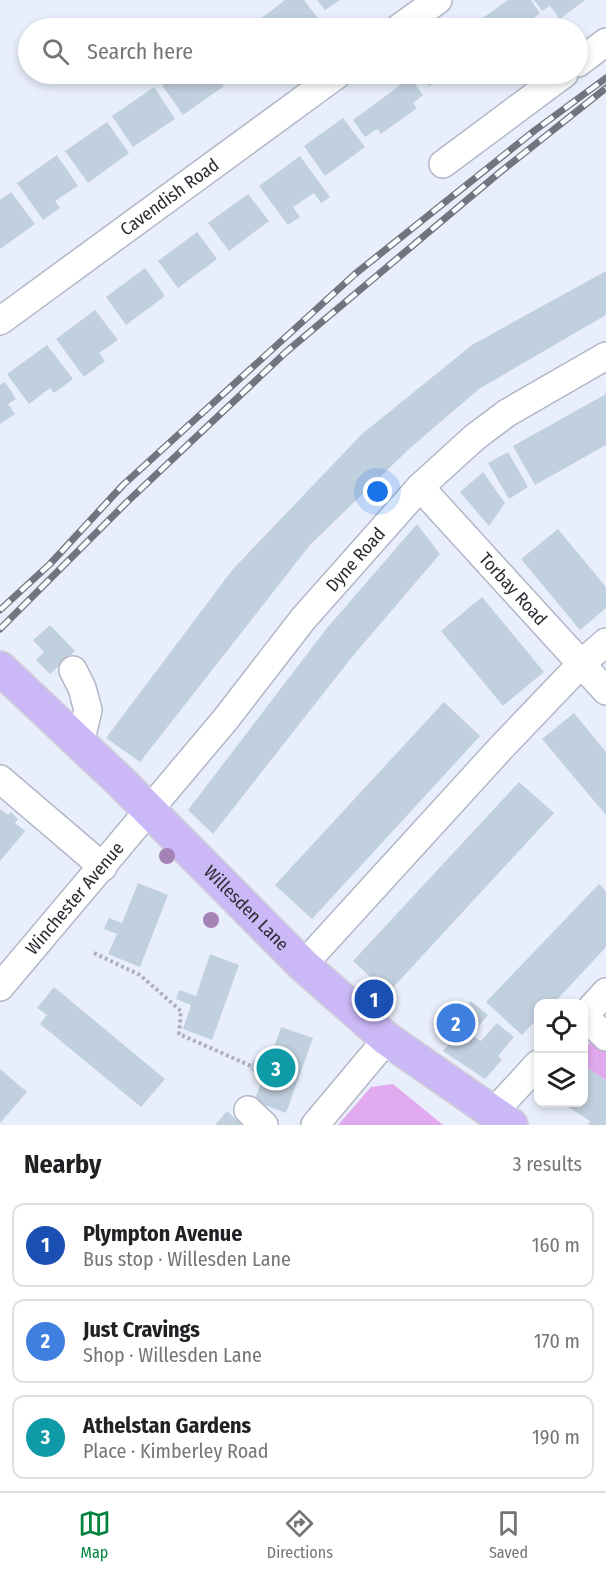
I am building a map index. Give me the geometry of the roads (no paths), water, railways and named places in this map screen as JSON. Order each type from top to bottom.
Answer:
[{"type":"main road","name":"Willesden Lane","points":[[6,673],[149,810],[303,965],[387,1039],[502,1119]]},
{"type":"street","points":[[413,18],[438,0]]},
{"type":"street","points":[[588,56],[606,42]]},
{"type":"street","name":"Cavendish Road","points":[[0,321],[324,84]]},
{"type":"street","points":[[443,164],[551,84]]},
{"type":"street","name":"Dyne Road","points":[[149,810],[225,720],[303,619],[420,487],[475,437],[507,413],[606,356]]},
{"type":"street","name":"Torbay Road","points":[[420,487],[606,691]]},
{"type":"street","points":[[303,965],[499,750],[582,663],[606,642]]},
{"type":"street","points":[[73,670],[82,688],[88,710],[80,743]]},
{"type":"street","points":[[0,779],[103,867]]},
{"type":"street","name":"Winchester Avenue","points":[[0,987],[149,810]]},
{"type":"street","points":[[588,1012],[606,992]]},
{"type":"street","points":[[588,1020],[606,1037]]},
{"type":"street","points":[[315,1125],[387,1039]]},
{"type":"street","points":[[502,1119],[534,1070]]},
{"type":"railway","points":[[0,610],[50,564],[123,485],[355,274],[534,131],[606,78]]},
{"type":"railway","points":[[0,629],[126,503],[286,352],[499,173],[606,88]]},
{"type":"place","name":"Plympton Avenue","points":[[374,999]]},
{"type":"place","name":"Just Cravings","points":[[456,1023]]},
{"type":"place","name":"Athelstan Gardens","points":[[276,1068]]}]
